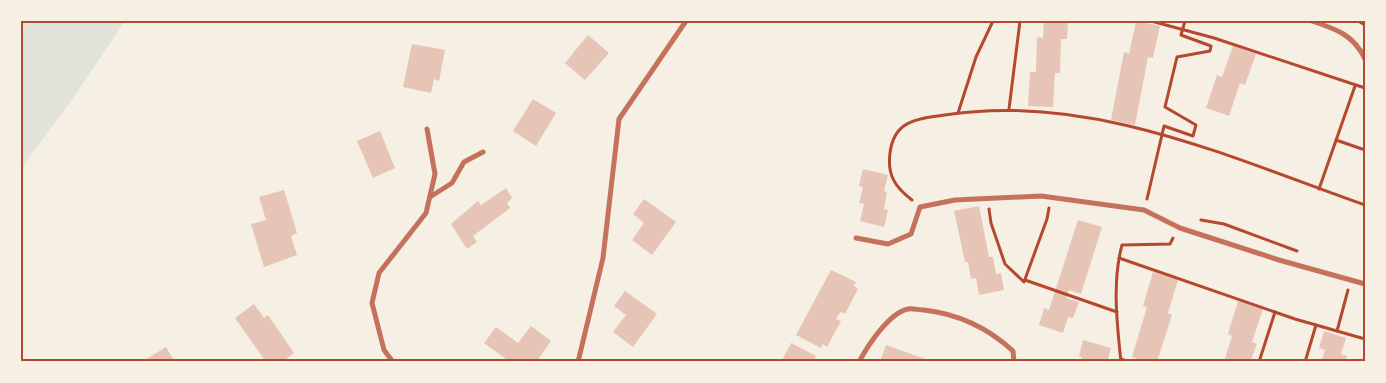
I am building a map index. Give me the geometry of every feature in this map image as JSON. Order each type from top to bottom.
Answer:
[{"type":"street","points":[[578,362],[603,258],[619,119],[686,21]]},
{"type":"street","points":[[1312,21],[1337,29],[1351,37],[1364,56]]},
{"type":"street","points":[[393,362],[384,350],[372,303],[379,273],[426,213],[435,174],[427,129]]},
{"type":"street","points":[[430,198],[452,183],[464,162],[483,152]]},
{"type":"street","points":[[856,238],[888,244],[911,234],[920,207],[955,200],[1050,197],[1144,210],[1180,228],[1278,260],[1365,284]]},
{"type":"street","points":[[859,362],[871,340],[888,322],[908,309],[949,313],[995,334],[1013,351],[1014,362]]},
{"type":"path","points":[[958,113],[976,56],[993,21]]},
{"type":"path","points":[[1009,110],[1020,21]]},
{"type":"path","points":[[1150,21],[1308,68],[1365,88]]},
{"type":"path","points":[[1144,210],[1164,126],[1193,136],[1196,125],[1165,107],[1177,57],[1210,51],[1211,46],[1182,35],[1185,21]]},
{"type":"path","points":[[1358,21],[1365,25]]},
{"type":"path","points":[[1318,189],[1355,86]]},
{"type":"path","points":[[920,207],[897,188],[888,165],[891,139],[909,120],[958,113],[1009,110],[1076,116],[1140,127],[1365,205]]},
{"type":"path","points":[[1336,140],[1365,150]]},
{"type":"path","points":[[1025,280],[1047,219],[1050,197]]},
{"type":"path","points":[[988,198],[991,222],[1004,264],[1024,282],[1025,280],[1117,312]]},
{"type":"path","points":[[1196,219],[1224,224],[1305,253]]},
{"type":"path","points":[[1130,362],[1121,360],[1117,312],[1119,258],[1122,245],[1170,244],[1180,228]]},
{"type":"path","points":[[1119,258],[1275,312],[1365,340]]},
{"type":"path","points":[[1337,331],[1350,280]]},
{"type":"path","points":[[1259,362],[1275,312]]},
{"type":"path","points":[[1305,362],[1316,325]]},
{"type":"shaded area","points":[[21,21],[125,21],[71,101],[21,169]]},
{"type":"building","points":[[1044,21],[1068,21],[1067,39],[1061,39],[1060,73],[1055,73],[1053,107],[1028,106],[1030,72],[1036,72],[1037,37],[1043,38]]},
{"type":"building","points":[[1136,21],[1160,26],[1153,58],[1148,57],[1135,125],[1111,120],[1124,52],[1129,54]]},
{"type":"building","points":[[588,35],[609,53],[585,80],[565,63]]},
{"type":"building","points":[[412,44],[445,50],[439,81],[434,79],[431,93],[403,87]]},
{"type":"building","points":[[1233,46],[1256,54],[1245,85],[1240,83],[1229,116],[1206,108],[1217,75],[1222,77]]},
{"type":"building","points":[[533,99],[556,113],[536,146],[513,131]]},
{"type":"building","points":[[380,131],[395,168],[373,178],[357,141]]},
{"type":"building","points":[[863,169],[888,175],[884,191],[887,192],[884,209],[888,210],[884,227],[860,221],[864,204],[859,203],[863,187],[859,186]]},
{"type":"building","points":[[506,188],[512,198],[507,203],[510,208],[473,236],[477,242],[467,249],[451,224],[478,201],[481,205]]},
{"type":"building","points":[[284,190],[297,233],[291,236],[297,255],[264,267],[251,224],[266,220],[259,197]]},
{"type":"building","points":[[644,199],[676,222],[652,255],[632,240],[644,223],[633,214]]},
{"type":"building","points":[[979,206],[989,257],[993,257],[996,274],[1001,273],[1004,290],[979,295],[976,278],[971,279],[968,262],[965,262],[954,211]]},
{"type":"building","points":[[1078,220],[1102,227],[1081,294],[1069,290],[1066,298],[1079,302],[1073,318],[1068,317],[1063,333],[1039,325],[1044,308],[1049,310]]},
{"type":"building","points":[[831,270],[856,282],[854,286],[858,289],[845,314],[841,312],[838,315],[836,319],[841,321],[827,347],[823,344],[821,348],[796,335]]},
{"type":"building","points":[[1153,272],[1178,280],[1168,313],[1172,315],[1157,362],[1147,362],[1132,357],[1147,307],[1143,306]]},
{"type":"building","points":[[625,291],[657,314],[633,347],[613,332],[626,315],[614,306]]},
{"type":"building","points":[[1238,301],[1263,309],[1252,342],[1257,344],[1250,362],[1224,362],[1232,336],[1228,334]]},
{"type":"building","points":[[254,304],[264,318],[268,315],[294,353],[282,362],[266,362],[235,318]]},
{"type":"building","points":[[531,326],[551,341],[536,362],[504,362],[506,359],[484,343],[496,327],[518,343]]},
{"type":"building","points":[[1324,331],[1346,338],[1341,354],[1347,356],[1345,362],[1321,362],[1325,350],[1319,348]]},
{"type":"building","points":[[1083,340],[1111,348],[1107,362],[1080,362],[1082,357],[1079,356]]},
{"type":"building","points":[[791,343],[816,356],[814,360],[817,362],[781,362]]},
{"type":"building","points":[[886,345],[925,359],[924,362],[880,362]]},
{"type":"building","points":[[166,347],[175,362],[142,362],[153,355]]}]
